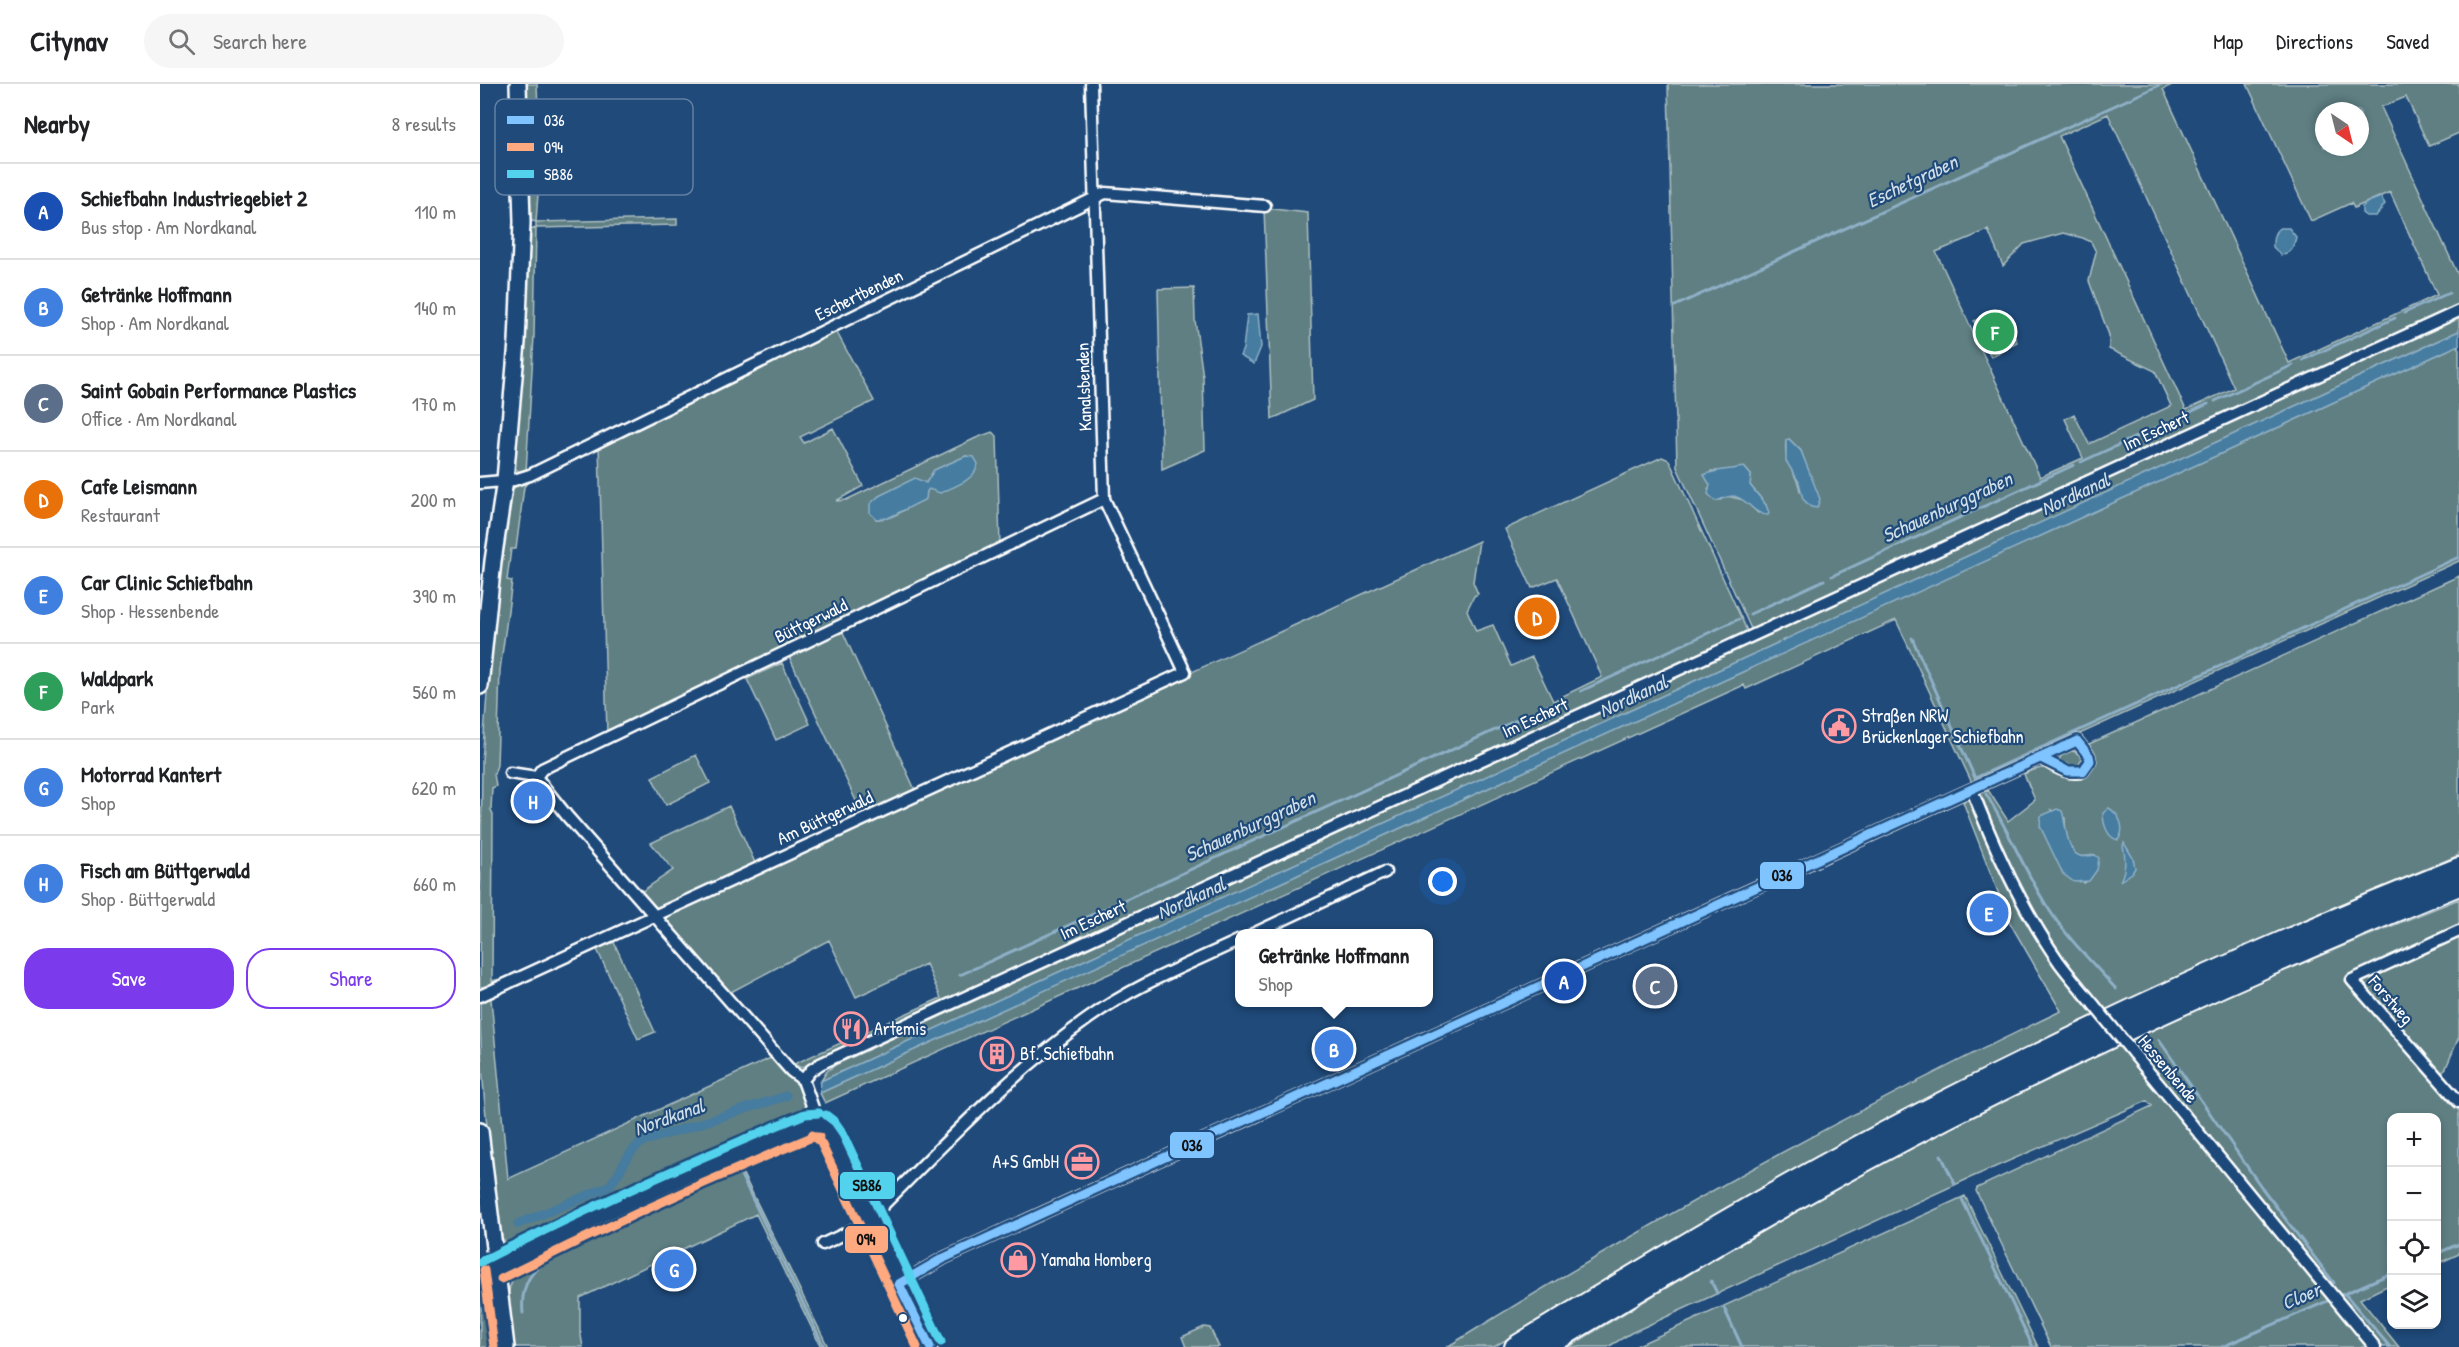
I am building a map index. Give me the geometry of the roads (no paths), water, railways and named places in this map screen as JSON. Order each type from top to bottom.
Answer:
[{"type":"highway","points":[[1515,1347],[1772,1194],[1943,1102],[2174,989],[2299,933],[2459,868]]},
{"type":"highway","points":[[1545,1347],[1780,1208],[1950,1116],[2179,1005],[2324,940],[2459,885]]},
{"type":"main road","points":[[518,84],[518,99]]},
{"type":"main road","points":[[480,686],[493,561],[505,480],[521,288],[521,195]]},
{"type":"main road","points":[[480,1131],[506,1347]]},
{"type":"main road","points":[[480,1275],[496,1268]]},
{"type":"street","name":"Kanalsbenden","points":[[1091,84],[1104,499],[1185,672]]},
{"type":"street","name":"Eschertbenden","points":[[480,483],[514,480],[530,475],[1105,193],[1264,206]]},
{"type":"street","name":"Im Eschert","points":[[804,1080],[811,1070],[820,1064],[2459,311]]},
{"type":"street","name":"Büttgerwald","points":[[536,777],[542,769],[1104,499]]},
{"type":"street","name":"Am Büttgerwald","points":[[480,996],[1185,672]]},
{"type":"street","points":[[899,1284],[944,1258],[2078,741],[2090,761],[2083,771],[2074,773],[2041,758]]},
{"type":"street","points":[[510,773],[522,773],[536,777],[567,816],[791,1071],[804,1080],[819,1125],[831,1137],[930,1347]]},
{"type":"street","name":"Hessenbende","points":[[1972,790],[1994,848],[2032,919],[2060,963],[2375,1347]]},
{"type":"street","points":[[1262,929],[1385,872]]},
{"type":"street","name":"Forstweg","points":[[2459,932],[2352,980],[2459,1102]]},
{"type":"street","points":[[823,1244],[870,1222],[876,1212],[994,1094],[1090,1017],[1151,981],[1235,942]]},
{"type":"street","points":[[496,1268],[622,1205],[702,1169],[810,1125],[819,1125]]},
{"type":"water","points":[[2381,197],[2385,204],[2376,216],[2366,216],[2362,213],[2362,207]]},
{"type":"water","points":[[2280,228],[2289,228],[2296,237],[2292,249],[2281,255],[2273,247],[2273,239]]},
{"type":"water","points":[[1258,314],[1261,347],[1254,364],[1240,356],[1247,315]]},
{"type":"water","points":[[2459,331],[2459,345],[820,1093],[821,1081]]},
{"type":"water","points":[[1789,439],[1801,451],[1820,499],[1817,508],[1811,507],[1803,499],[1799,482],[1786,461],[1786,441]]},
{"type":"water","points":[[966,456],[974,457],[978,464],[969,479],[940,493],[929,489],[926,499],[888,518],[876,519],[870,513],[870,504],[879,496],[915,478],[926,483],[934,470]]},
{"type":"water","points":[[1744,467],[1751,475],[1750,485],[1766,505],[1768,515],[1734,496],[1715,501],[1708,494],[1710,485],[1704,475]]},
{"type":"water","points":[[2109,808],[2121,822],[2122,831],[2118,840],[2108,833],[2105,825],[2103,813]]},
{"type":"water","points":[[2057,809],[2062,811],[2069,843],[2075,853],[2083,857],[2095,855],[2099,858],[2097,870],[2089,881],[2074,882],[2063,874],[2040,826],[2041,816]]},
{"type":"water","points":[[2124,843],[2133,858],[2135,868],[2132,873],[2120,881],[2125,864]]},
{"type":"waterway","name":"Eschetgraben","points":[[1675,306],[2162,84]]},
{"type":"waterway","name":"Schauenburggraben","points":[[2404,313],[2449,293]]},
{"type":"waterway","name":"Schauenburggraben","points":[[2303,360],[2395,318]]},
{"type":"waterway","name":"Schauenburggraben","points":[[2215,401],[2293,365]]},
{"type":"waterway","name":"Schauenburggraben","points":[[2081,462],[2208,404]]},
{"type":"waterway","name":"Schauenburggraben","points":[[1832,576],[2074,465]]},
{"type":"waterway","points":[[1912,638],[1975,778],[2459,557]]},
{"type":"waterway","name":"Schauenburggraben","points":[[1750,614],[1824,580]]},
{"type":"waterway","name":"Schauenburggraben","points":[[1581,691],[1739,619]]},
{"type":"waterway","name":"Schauenburggraben","points":[[960,975],[1552,704]]},
{"type":"waterway","points":[[1986,794],[2055,919],[2116,989]]},
{"type":"waterway","points":[[2159,1040],[2262,1188],[2334,1283]]},
{"type":"waterway","name":"Nordkanal","points":[[518,1224],[608,1187],[631,1152],[642,1142],[786,1096]]},
{"type":"waterway","points":[[1941,1155],[1955,1184]]},
{"type":"waterway","points":[[586,1234],[707,1180],[740,1173],[824,1347]]},
{"type":"waterway","points":[[1962,1199],[2033,1347]]},
{"type":"waterway","name":"Cloer","points":[[2441,1252],[2459,1244]]},
{"type":"waterway","points":[[523,1313],[524,1293],[529,1278],[555,1253]]},
{"type":"waterway","name":"Cloer","points":[[2222,1347],[2387,1275]]},
{"type":"waterway","points":[[1711,1281],[1717,1293]]},
{"type":"waterway","points":[[2345,1294],[2390,1347]]},
{"type":"waterway","points":[[480,1305],[486,1317],[491,1347]]},
{"type":"waterway","points":[[1724,1308],[1742,1347]]},
{"type":"place","name":"Waldpark","points":[[1995,332]]},
{"type":"place","name":"Cafe Leismann","points":[[1537,617]]},
{"type":"place","name":"Straßen NRW Brückenlager Schiefbahn","points":[[1839,726]]},
{"type":"place","name":"Fisch am Büttgerwald","points":[[533,801]]},
{"type":"place","name":"Car Clinic Schiefbahn","points":[[1989,913]]},
{"type":"place","name":"Schiefbahn Industriegebiet 2","points":[[1564,981]]},
{"type":"place","name":"Saint Gobain Performance Plastics","points":[[1655,986]]},
{"type":"place","name":"Artemis","points":[[851,1029]]},
{"type":"place","name":"Getränke Hoffmann","points":[[1334,1049]]},
{"type":"place","name":"Bf. Schiefbahn","points":[[997,1054]]},
{"type":"place","name":"A+S GmbH","points":[[1082,1162]]},
{"type":"place","name":"Yamaha Homberg","points":[[1018,1260]]},
{"type":"place","name":"Motorrad Kantert","points":[[674,1269]]}]
